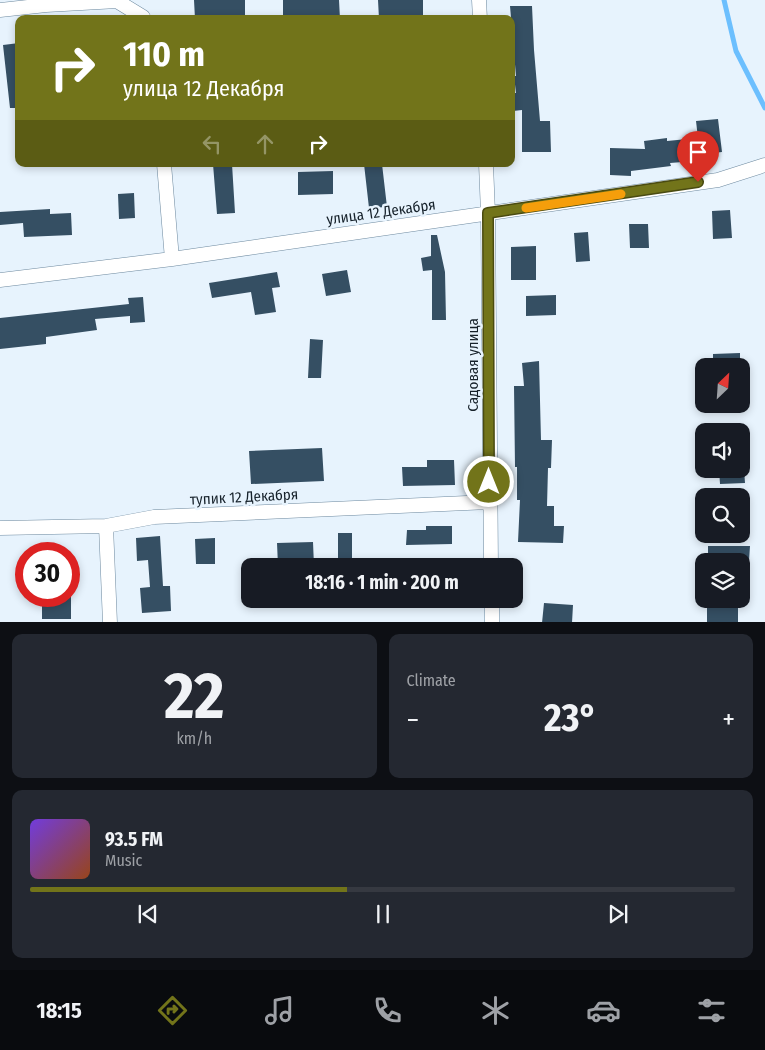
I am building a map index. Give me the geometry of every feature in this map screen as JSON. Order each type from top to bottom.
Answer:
[{"type":"street","points":[[479,0],[480,15]]},
{"type":"street","points":[[0,10],[45,2],[117,1],[140,15]]},
{"type":"street","name":"улица 12 Декабря","points":[[0,280],[172,259],[718,180],[765,165]]},
{"type":"street","points":[[164,167],[172,259]]},
{"type":"street","name":"Садовая улица","points":[[486,167],[491,558]]},
{"type":"street","name":"тупик 12 Декабря","points":[[0,528],[106,526],[154,518],[490,502]]},
{"type":"street","points":[[106,526],[110,622]]},
{"type":"street","points":[[492,608],[492,622]]},
{"type":"building","points":[[194,0],[245,0],[245,15],[195,15]]},
{"type":"building","points":[[283,0],[339,0],[340,15],[283,15]]},
{"type":"building","points":[[378,0],[423,0],[423,15],[379,15]]},
{"type":"building","points":[[510,6],[532,6],[540,121],[550,121],[551,152],[522,152],[522,110],[515,111],[515,15],[511,15]]},
{"type":"building","points":[[15,44],[15,108],[10,108],[3,45]]},
{"type":"building","points":[[718,119],[722,152],[695,155],[695,161],[670,163],[671,166],[631,171],[631,176],[610,175],[610,148],[645,149],[644,141],[667,138],[667,141],[698,138],[696,121]]},
{"type":"building","points":[[213,167],[232,167],[235,213],[217,214]]},
{"type":"building","points":[[364,167],[382,167],[387,207],[369,208]]},
{"type":"building","points":[[333,171],[333,194],[298,195],[298,172]]},
{"type":"building","points":[[134,193],[135,218],[119,219],[118,194]]},
{"type":"building","points":[[50,209],[50,214],[71,213],[72,235],[24,237],[23,223],[0,225],[0,212]]},
{"type":"building","points":[[730,210],[732,238],[713,239],[712,211]]},
{"type":"building","points":[[629,224],[648,224],[649,248],[630,248]]},
{"type":"building","points":[[588,232],[590,261],[576,262],[574,233]]},
{"type":"building","points":[[431,235],[437,235],[445,272],[446,320],[432,320],[432,270],[423,271],[421,258],[431,256]]},
{"type":"building","points":[[536,246],[536,280],[511,280],[511,247]]},
{"type":"building","points":[[347,270],[351,292],[326,296],[322,274]]},
{"type":"building","points":[[277,272],[280,287],[272,288],[276,312],[255,315],[251,292],[212,298],[209,283]]},
{"type":"building","points":[[556,295],[556,315],[526,316],[526,296]]},
{"type":"building","points":[[143,297],[145,322],[130,323],[130,316],[95,319],[97,330],[46,337],[46,344],[0,349],[0,318],[129,304],[128,298]]},
{"type":"building","points":[[310,339],[323,340],[321,378],[308,378]]},
{"type":"building","points":[[740,353],[740,358],[713,358],[713,354]]},
{"type":"building","points":[[539,361],[541,440],[552,440],[551,468],[548,468],[547,506],[554,506],[554,526],[564,526],[563,543],[518,542],[520,500],[517,500],[517,467],[515,467],[514,386],[524,386],[522,363]]},
{"type":"building","points":[[322,448],[324,481],[251,484],[249,451]]},
{"type":"building","points":[[427,460],[454,460],[455,485],[403,486],[402,467],[427,467]]},
{"type":"building","points":[[720,478],[745,478],[745,483],[720,484]]},
{"type":"building","points":[[426,526],[452,526],[452,544],[406,545],[407,530],[426,530]]},
{"type":"building","points":[[338,533],[352,533],[352,558],[338,558]]},
{"type":"building","points":[[160,536],[163,586],[170,586],[171,611],[142,613],[140,588],[150,587],[148,560],[137,561],[136,538]]},
{"type":"building","points":[[215,538],[215,564],[196,564],[195,539]]},
{"type":"building","points":[[313,542],[314,558],[278,558],[277,543]]},
{"type":"building","points":[[708,546],[750,546],[750,553],[708,553]]},
{"type":"building","points":[[544,603],[573,605],[572,622],[542,622]]},
{"type":"building","points":[[42,607],[71,607],[71,619],[42,619]]},
{"type":"building","points":[[707,608],[738,608],[738,622],[707,622]]},
{"type":"waterway","points":[[724,0],[736,51],[765,108]]},
{"type":"slow traffic","points":[[526,208],[621,194]]},
{"type":"route","points":[[489,482],[488,213],[698,182]]}]
